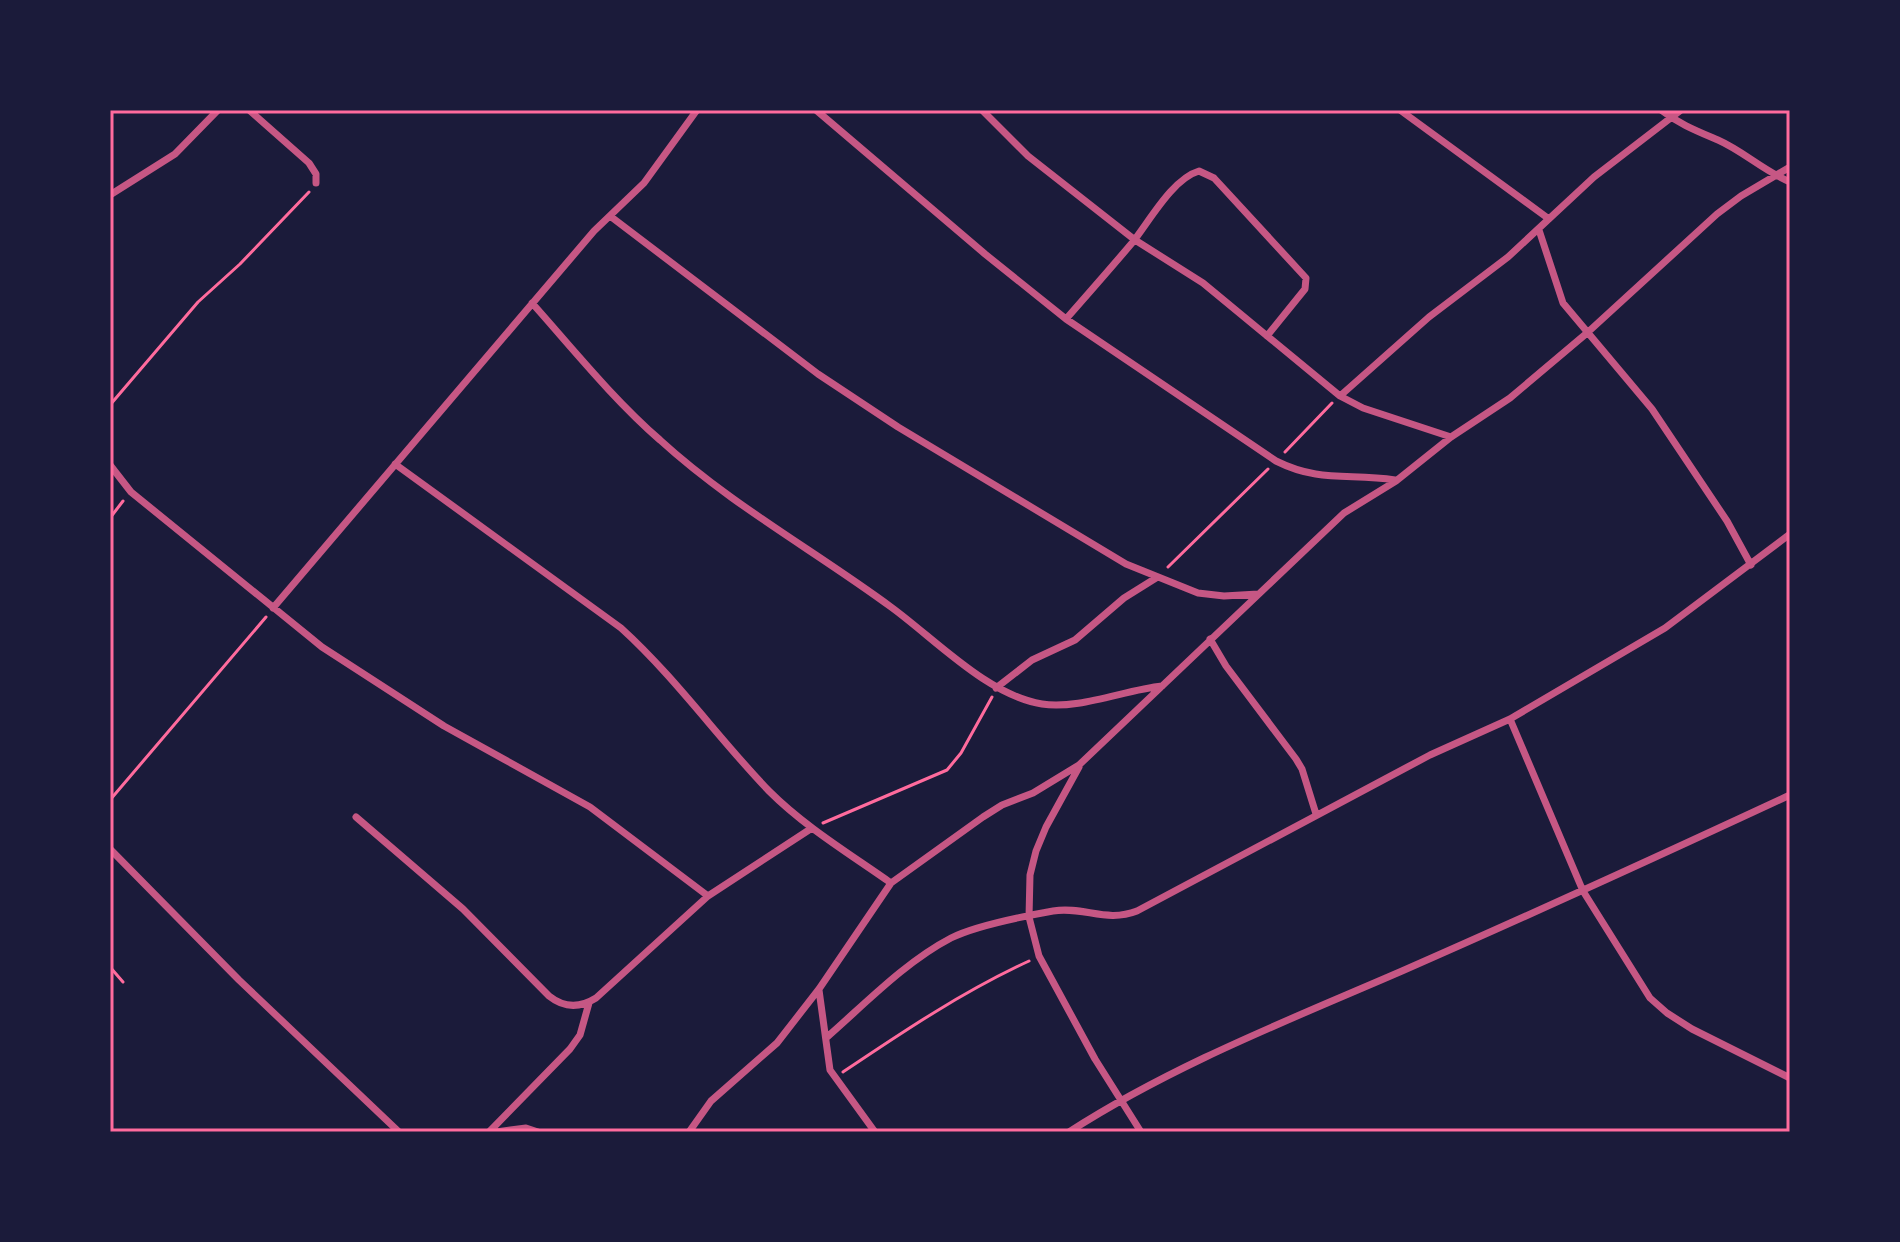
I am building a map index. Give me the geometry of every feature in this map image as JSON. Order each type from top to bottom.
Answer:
[{"type":"street","points":[[110,195],[175,154],[218,110]]},
{"type":"street","points":[[249,110],[309,163],[316,174],[316,183]]},
{"type":"street","points":[[273,608],[532,303],[644,183],[697,110]]},
{"type":"street","points":[[816,110],[1066,319],[1276,461],[1298,472],[1316,476],[1373,477],[1396,481]]},
{"type":"street","points":[[982,110],[1028,156],[1135,240],[1203,283],[1340,396],[1363,408],[1451,437]]},
{"type":"street","points":[[1400,110],[1549,219]]},
{"type":"street","points":[[1661,110],[1684,127],[1719,140],[1775,176],[1790,182]]},
{"type":"street","points":[[1340,396],[1429,317],[1539,230],[1594,177],[1681,110]]},
{"type":"street","points":[[689,1132],[711,1101],[777,1043],[819,989],[891,883],[1002,805],[1044,787],[1079,765],[1344,513],[1396,481],[1451,437],[1510,398],[1587,333],[1717,214],[1790,167]]},
{"type":"street","points":[[1066,319],[1135,240],[1163,202],[1194,172],[1204,172],[1214,178],[1306,278],[1305,289],[1267,336]]},
{"type":"street","points":[[610,216],[818,374],[898,427],[1126,564],[1156,578],[1210,595],[1258,594]]},
{"type":"street","points":[[1539,230],[1563,303],[1652,409],[1727,521],[1751,565]]},
{"type":"street","points":[[532,303],[659,440],[717,485],[891,606],[996,688],[1041,704],[1060,705],[1162,686]]},
{"type":"street","points":[[395,464],[621,628],[661,666],[770,792],[812,828],[891,883]]},
{"type":"street","points":[[110,465],[131,492],[322,647],[391,693],[590,807],[708,896]]},
{"type":"street","points":[[826,1038],[897,977],[964,932],[1065,909],[1124,916],[1430,755],[1510,719],[1665,628],[1790,534]]},
{"type":"street","points":[[996,688],[1032,660],[1075,640],[1124,598],[1156,578]]},
{"type":"street","points":[[1210,639],[1226,666],[1296,759],[1316,814]]},
{"type":"street","points":[[1510,719],[1583,891],[1650,998],[1692,1029],[1790,1078]]},
{"type":"street","points":[[1079,765],[1036,851],[1030,875],[1029,917],[1039,956],[1095,1059],[1141,1132]]},
{"type":"street","points":[[1069,1132],[1120,1100],[1193,1062],[1583,891],[1790,795]]},
{"type":"street","points":[[356,817],[463,909],[549,996],[566,1005],[578,1006],[589,1003],[708,896],[812,828]]},
{"type":"street","points":[[110,849],[239,980],[399,1132]]},
{"type":"street","points":[[819,989],[828,1060],[835,1078],[875,1132]]},
{"type":"street","points":[[489,1132],[570,1049],[580,1035],[589,1003]]},
{"type":"street","points":[[496,1132],[526,1128],[538,1132]]},
{"type":"path","points":[[110,405],[198,302],[240,264],[316,183]]},
{"type":"path","points":[[1156,578],[1340,396]]},
{"type":"path","points":[[110,518],[131,492]]},
{"type":"path","points":[[110,800],[273,608]]},
{"type":"path","points":[[812,828],[947,770],[983,717],[996,688]]},
{"type":"path","points":[[835,1078],[932,1011],[977,985],[1039,956]]},
{"type":"path","points":[[110,967],[123,982]]}]
